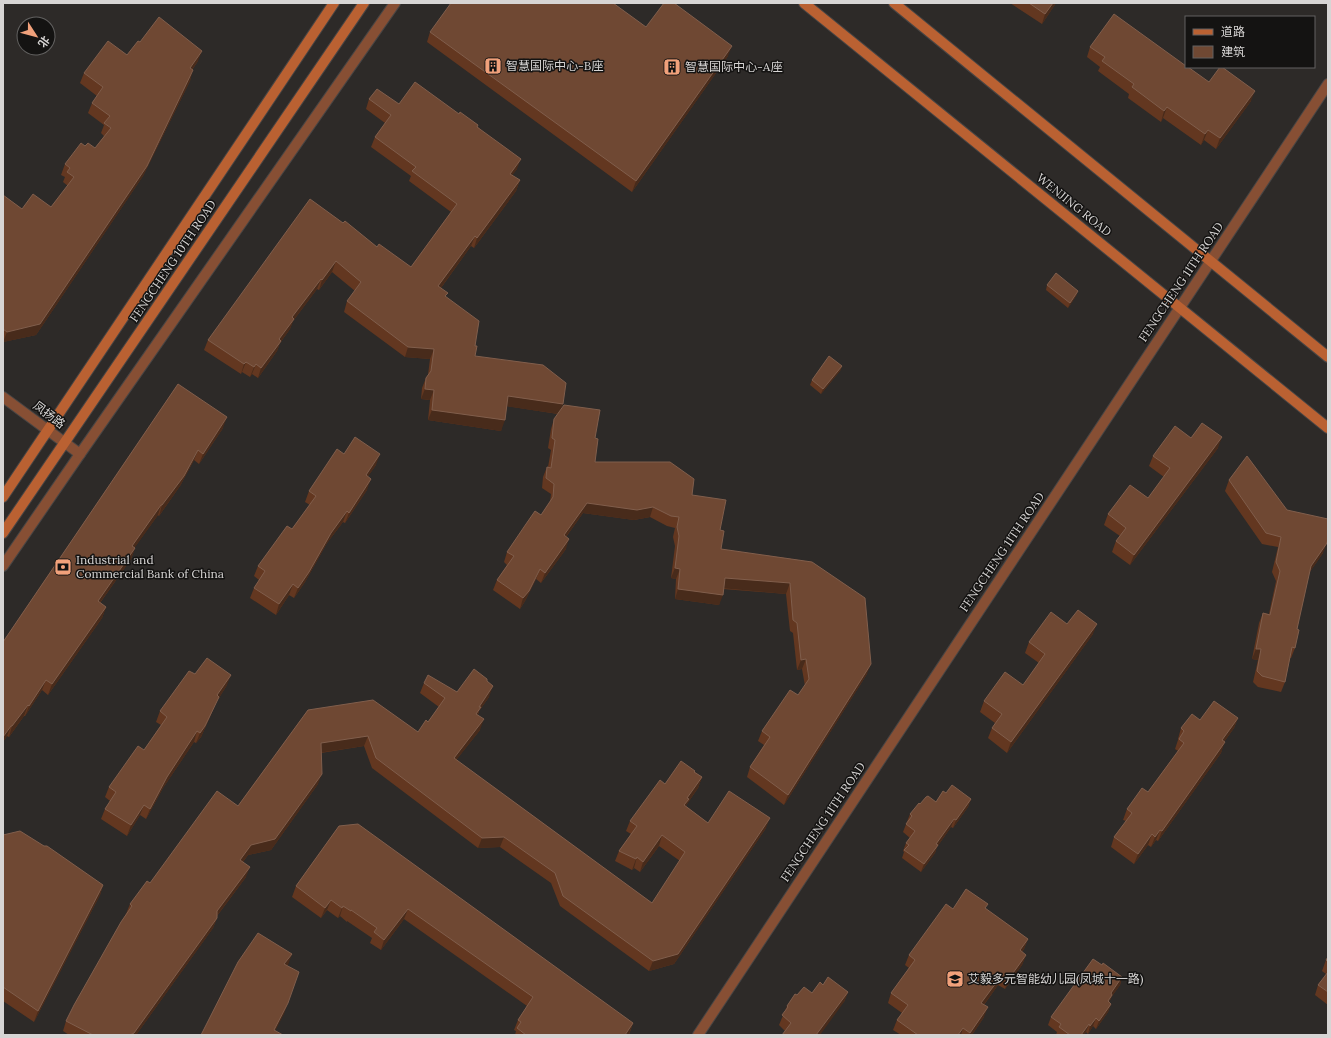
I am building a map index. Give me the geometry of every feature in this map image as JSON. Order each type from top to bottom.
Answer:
[{"type":"main road","name":"FENGCHENG 10TH ROAD","points":[[3,497],[334,3]]},
{"type":"main road","name":"FENGCHENG 10TH ROAD","points":[[3,533],[364,3]]},
{"type":"main road","name":"WENJING ROAD","points":[[804,3],[1328,428]]},
{"type":"main road","points":[[894,3],[1328,357]]},
{"type":"street","points":[[3,566],[395,3]]},
{"type":"street","name":"FENGCHENG 11TH ROAD","points":[[698,1035],[1328,84]]},
{"type":"street","name":"凤扬路","points":[[3,397],[80,454]]},
{"type":"building","points":[[451,3],[613,3],[646,27],[664,3],[674,3],[732,46],[636,181],[430,32]]},
{"type":"building","points":[[1029,3],[1053,3],[1045,14]]},
{"type":"building","points":[[1114,14],[1185,65],[1185,68],[1189,68],[1209,82],[1219,68],[1223,68],[1255,91],[1220,138],[1208,130],[1205,134],[1167,107],[1164,111],[1132,87],[1134,84],[1102,61],[1105,57],[1090,47]]},
{"type":"building","points":[[159,17],[202,51],[190,68],[193,70],[147,166],[40,324],[7,332],[3,329],[3,195],[22,209],[33,194],[51,207],[74,177],[67,172],[70,168],[65,164],[81,143],[85,146],[88,143],[95,148],[111,128],[104,123],[110,116],[92,103],[103,87],[84,73],[108,41],[127,55],[138,41],[140,42]]},
{"type":"building","points":[[415,82],[459,114],[460,112],[478,125],[477,127],[521,159],[510,174],[520,180],[477,238],[475,236],[438,286],[448,293],[445,296],[479,321],[475,356],[543,365],[566,383],[563,404],[508,396],[505,420],[432,410],[434,390],[425,389],[426,378],[431,371],[434,349],[408,347],[347,301],[361,282],[336,261],[292,317],[294,319],[279,339],[281,341],[261,368],[256,364],[254,367],[246,362],[244,364],[208,340],[310,199],[343,223],[345,221],[377,247],[379,244],[411,267],[457,204],[412,171],[416,167],[375,137],[391,115],[369,99],[377,89],[399,104]]},
{"type":"building","points":[[1056,273],[1078,291],[1070,303],[1047,285]]},
{"type":"building","points":[[829,356],[842,366],[823,389],[812,380]]},
{"type":"building","points":[[178,384],[227,417],[203,454],[198,450],[184,476],[132,546],[135,548],[98,601],[106,607],[52,684],[46,680],[29,706],[28,705],[3,737],[3,642]]},
{"type":"building","points":[[564,405],[600,410],[595,438],[598,439],[595,462],[670,462],[694,479],[692,495],[726,500],[720,530],[724,531],[721,549],[812,562],[865,598],[871,664],[788,795],[750,767],[770,737],[762,731],[790,690],[798,695],[809,679],[806,659],[801,660],[797,623],[793,620],[790,583],[725,578],[723,595],[678,589],[680,569],[675,568],[679,536],[677,527],[679,517],[671,516],[653,507],[637,510],[587,503],[564,535],[569,539],[545,573],[540,569],[529,591],[523,598],[497,580],[514,556],[507,552],[535,511],[541,515],[553,497],[554,484],[546,478],[547,467],[551,468],[555,440],[552,438],[554,419]]},
{"type":"building","points":[[1202,423],[1222,437],[1134,555],[1116,541],[1126,528],[1108,514],[1130,485],[1148,498],[1170,468],[1153,456],[1175,426],[1191,438]]},
{"type":"building","points":[[355,437],[380,454],[366,475],[371,479],[349,513],[347,511],[331,533],[309,572],[298,588],[293,584],[279,604],[254,588],[265,571],[258,566],[287,526],[292,529],[316,496],[309,491],[337,449],[344,454]]},
{"type":"building","points":[[1247,456],[1287,510],[1328,519],[1327,543],[1311,566],[1297,629],[1299,630],[1295,648],[1292,647],[1285,682],[1262,676],[1257,671],[1261,649],[1256,649],[1263,613],[1270,615],[1280,571],[1276,562],[1281,537],[1266,533],[1229,480]]},
{"type":"building","points":[[1078,610],[1097,624],[1011,742],[992,728],[1002,714],[984,701],[1005,672],[1023,685],[1045,654],[1029,642],[1051,612],[1067,624]]},
{"type":"building","points":[[207,658],[231,675],[217,695],[219,697],[205,726],[200,733],[197,731],[167,777],[150,809],[144,805],[131,825],[105,809],[116,792],[109,787],[138,746],[144,750],[167,717],[160,711],[189,671],[195,674]]},
{"type":"building","points":[[474,669],[487,679],[487,681],[493,686],[476,714],[484,719],[454,758],[652,903],[685,852],[662,835],[643,862],[637,857],[636,859],[619,851],[637,826],[630,821],[660,780],[665,784],[681,761],[702,777],[687,798],[689,799],[684,805],[708,823],[729,791],[770,818],[678,954],[653,961],[563,896],[555,873],[504,837],[482,838],[376,758],[368,736],[321,743],[322,774],[275,839],[251,845],[240,860],[250,867],[217,911],[217,918],[134,1033],[130,1035],[93,1035],[66,1021],[121,922],[132,906],[130,904],[147,881],[150,883],[217,791],[238,806],[308,710],[373,700],[418,732],[426,720],[428,722],[445,698],[424,683],[428,675],[457,692]]},
{"type":"building","points":[[1214,701],[1238,718],[1222,740],[1225,742],[1162,831],[1160,830],[1155,837],[1152,834],[1138,854],[1114,837],[1132,813],[1127,809],[1142,788],[1148,792],[1184,743],[1179,739],[1184,731],[1181,728],[1192,714],[1200,720]]},
{"type":"building","points":[[952,785],[971,799],[956,820],[954,819],[924,864],[904,850],[909,845],[906,843],[915,831],[906,824],[912,816],[910,814],[926,797],[928,796],[936,802],[943,791],[946,793]]},
{"type":"building","points":[[358,824],[633,1023],[625,1035],[526,1035],[517,1028],[521,1022],[518,1020],[533,997],[408,909],[384,940],[374,932],[377,928],[351,910],[343,906],[342,908],[331,900],[325,908],[296,886],[339,826]]},
{"type":"building","points":[[20,831],[44,846],[47,846],[103,885],[38,1011],[3,987],[3,835]]},
{"type":"building","name":"艾毅多元智能幼儿园(凤城十一路)","points":[[966,889],[988,904],[985,908],[1028,939],[1020,950],[1026,955],[1008,980],[1002,975],[981,1003],[988,1007],[970,1033],[963,1028],[958,1035],[918,1035],[897,1020],[908,1005],[891,993],[915,960],[909,955],[946,904],[953,909]]},
{"type":"building","points":[[258,933],[292,954],[284,964],[299,972],[288,1003],[274,1030],[283,1035],[201,1035],[238,962]]},
{"type":"building","points":[[1093,959],[1102,965],[1103,963],[1122,977],[1111,993],[1112,995],[1108,1001],[1111,1004],[1099,1021],[1096,1018],[1090,1026],[1089,1024],[1081,1035],[1070,1035],[1059,1027],[1061,1024],[1051,1017]]},
{"type":"building","points":[[1328,972],[1328,992],[1318,985]]},
{"type":"building","points":[[828,977],[848,992],[816,1035],[782,1035],[791,1023],[782,1015],[795,994],[797,995],[804,987],[812,993],[820,982],[823,985]]},
{"type":"place","name":"智慧国际中心-B座","points":[[493,66]]},
{"type":"place","name":"智慧国际中心-A座","points":[[672,67]]},
{"type":"place","name":"Industrial and Commercial Bank of China","points":[[63,567]]},
{"type":"place","name":"艾毅多元智能幼儿园(凤城十一路)","points":[[955,979]]}]
